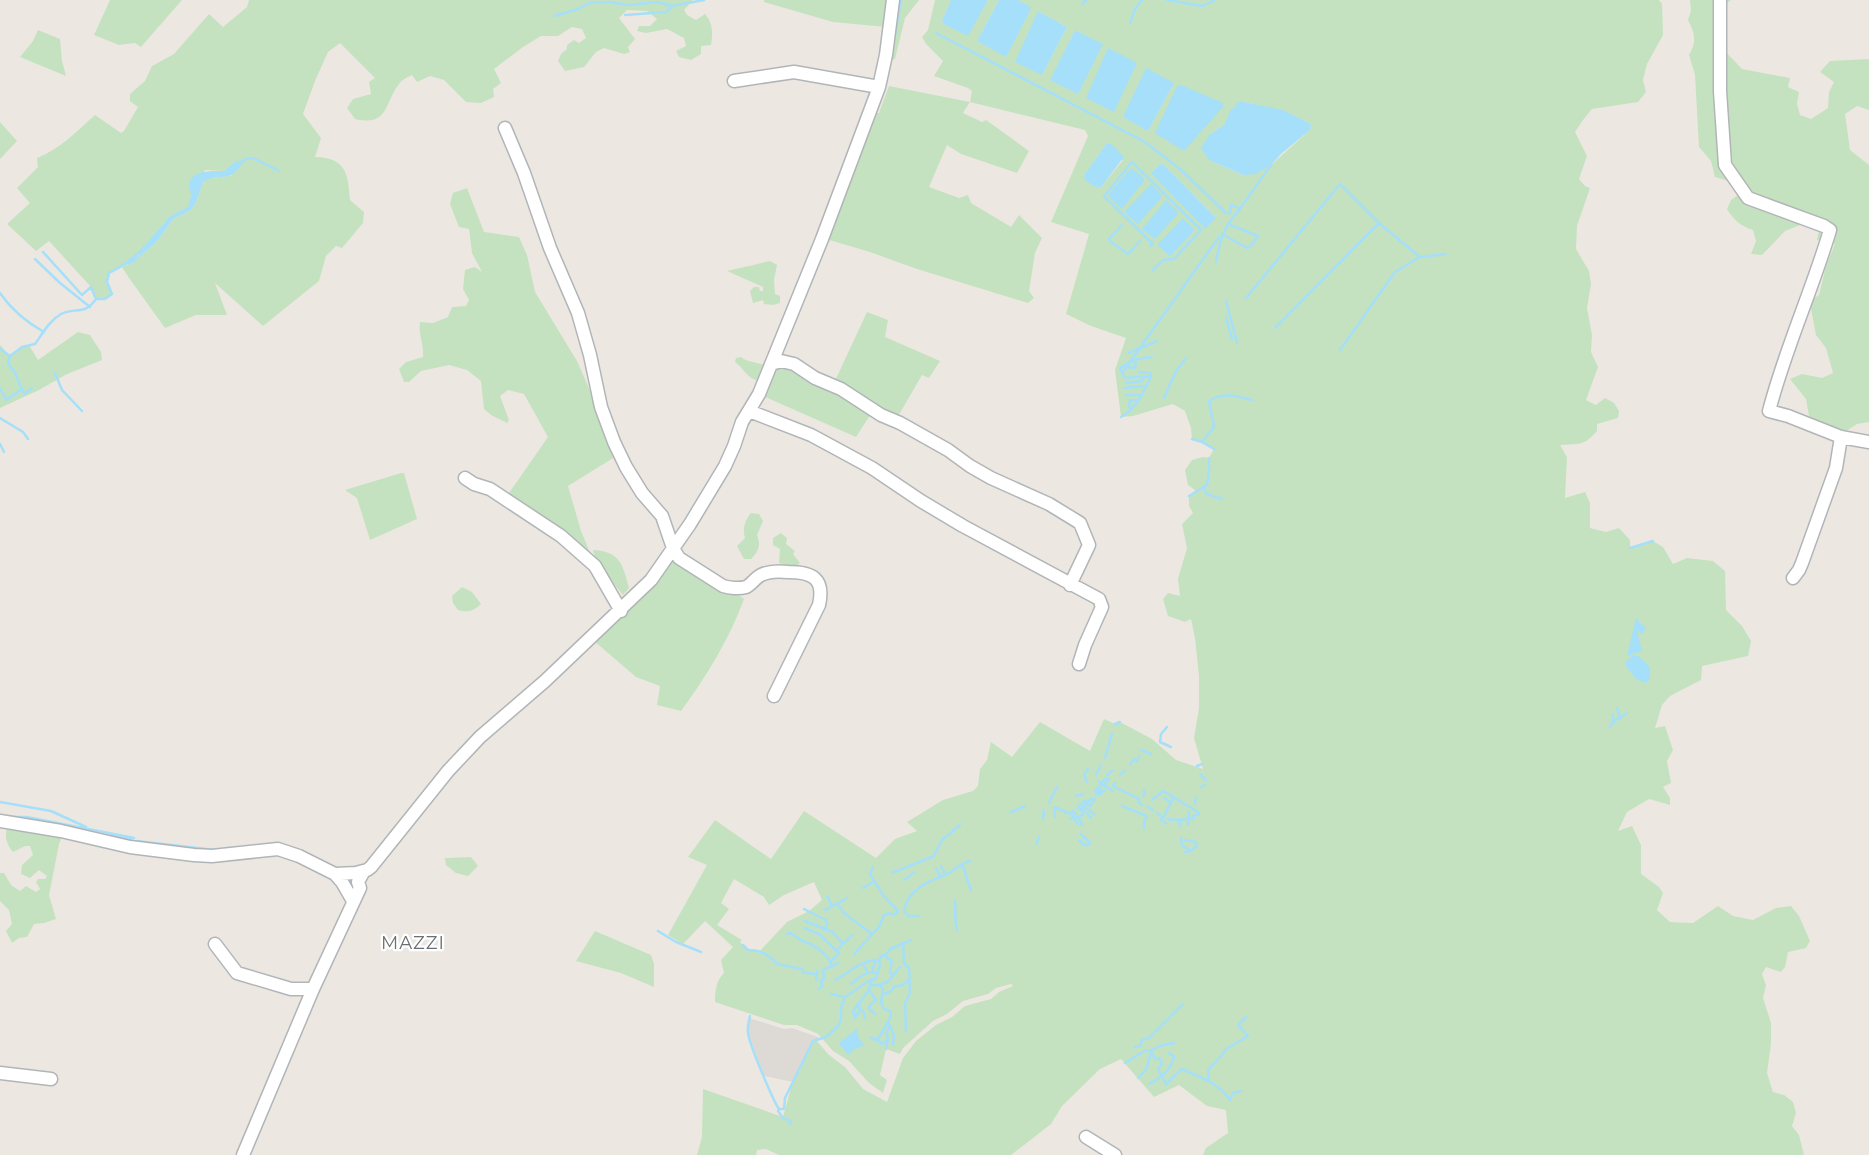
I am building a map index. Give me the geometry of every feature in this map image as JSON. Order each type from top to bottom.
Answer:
[{"type":"street","points":[[242,1155],[313,989],[360,888],[358,882],[364,871],[374,864],[448,771],[480,737],[620,611],[651,580],[725,466],[742,422],[759,394],[822,239],[879,87],[886,55],[893,0]]},
{"type":"street","points":[[1720,0],[1720,91],[1724,160],[1727,170],[1745,195],[1753,201],[1824,226],[1830,230],[1815,279],[1777,380],[1768,411],[1788,416],[1841,437],[1869,442]]},
{"type":"street","points":[[734,81],[794,72],[879,87]]},
{"type":"street","points":[[505,128],[524,173],[550,248],[578,313],[590,355],[601,407],[614,442],[626,467],[642,493],[662,516],[673,548],[679,558],[729,588],[746,587],[760,575],[779,571],[804,572],[813,576],[820,584],[822,593],[819,605],[774,696]]},
{"type":"street","points":[[771,364],[781,361],[794,364],[815,378],[841,389],[881,414],[948,450],[991,478],[1049,504],[1080,523],[1089,545],[1070,585]]},
{"type":"street","points":[[749,411],[811,434],[872,468],[963,526],[1099,599],[1102,607],[1088,636],[1079,664]]},
{"type":"street","points":[[1792,578],[1799,570],[1836,468],[1841,437]]},
{"type":"street","points":[[465,478],[474,484],[490,489],[551,529],[574,547],[595,566],[620,611]]},
{"type":"street","points":[[0,821],[61,831],[130,847],[212,856],[278,849],[298,856],[335,874],[353,901]]},
{"type":"street","points":[[335,874],[364,871]]},
{"type":"street","points":[[215,944],[237,973],[291,989],[313,989]]},
{"type":"street","points":[[0,1073],[51,1079]]},
{"type":"street","points":[[1086,1137],[1115,1155]]},
{"type":"shaded area","points":[[749,1018],[784,1029],[792,1028],[818,1037],[819,1039],[813,1041],[793,1082],[764,1076],[748,1033]]},
{"type":"green space","points":[[110,0],[182,0],[141,47],[135,43],[119,45],[94,35]]},
{"type":"green space","points":[[249,0],[693,0],[684,10],[687,15],[696,20],[705,14],[712,28],[712,36],[711,45],[701,46],[701,54],[691,60],[679,57],[676,51],[686,46],[684,38],[667,29],[646,33],[637,31],[639,26],[650,26],[657,19],[647,11],[627,10],[619,18],[635,39],[628,47],[630,52],[624,54],[604,48],[596,52],[584,67],[565,71],[558,61],[561,54],[567,49],[567,45],[574,40],[579,43],[586,38],[582,29],[572,27],[558,36],[541,36],[494,69],[501,83],[493,89],[494,97],[481,103],[466,102],[444,80],[430,76],[417,82],[412,75],[400,83],[380,116],[374,120],[366,121],[355,119],[347,108],[353,99],[371,94],[369,82],[375,78],[340,43],[328,52],[303,114],[321,138],[315,157],[333,160],[343,169],[348,182],[350,200],[364,212],[363,223],[342,248],[336,246],[326,256],[319,281],[263,326],[215,283],[227,315],[196,315],[165,328],[122,267],[109,273],[107,282],[112,294],[105,299],[96,299],[91,287],[49,241],[36,251],[7,224],[30,203],[17,188],[38,167],[37,158],[61,145],[95,115],[121,133],[124,131],[138,107],[130,101],[130,94],[145,81],[152,66],[174,54],[209,14],[223,27],[247,7]],"holes":[[[234,162],[231,176],[208,178],[203,182],[196,203],[191,210],[173,219],[158,240],[133,263],[123,266],[137,253],[139,255],[170,217],[190,207],[192,195],[205,170],[224,171]]]},
{"type":"green space","points":[[764,0],[891,0],[886,27],[833,22],[764,2]]},
{"type":"green space","points":[[899,0],[919,0],[905,18],[895,59],[889,61]]},
{"type":"green space","points":[[935,0],[951,0],[942,20],[943,24],[967,35],[988,0],[999,0],[977,41],[1006,56],[1029,13],[1030,7],[1018,0],[1659,0],[1662,4],[1663,35],[1647,64],[1643,80],[1646,92],[1638,102],[1592,109],[1575,132],[1587,156],[1579,179],[1585,186],[1590,188],[1577,226],[1576,249],[1589,271],[1591,284],[1587,308],[1592,335],[1591,352],[1598,367],[1586,400],[1596,405],[1605,398],[1614,403],[1619,411],[1618,418],[1597,424],[1597,431],[1585,442],[1560,445],[1567,457],[1565,498],[1585,492],[1590,503],[1590,528],[1606,532],[1619,528],[1630,540],[1630,547],[1653,541],[1663,547],[1673,564],[1687,558],[1713,561],[1725,571],[1726,610],[1742,626],[1751,641],[1748,656],[1702,666],[1701,680],[1670,696],[1662,705],[1655,728],[1665,726],[1673,750],[1667,761],[1671,783],[1663,787],[1670,798],[1670,805],[1649,799],[1627,812],[1618,831],[1632,826],[1641,845],[1641,874],[1659,887],[1663,893],[1657,910],[1670,922],[1693,923],[1718,906],[1733,916],[1753,920],[1776,908],[1791,906],[1799,916],[1810,941],[1806,948],[1788,952],[1785,967],[1781,972],[1766,967],[1762,974],[1766,985],[1763,998],[1771,1023],[1771,1044],[1767,1073],[1773,1092],[1784,1095],[1793,1102],[1796,1113],[1792,1126],[1799,1135],[1804,1155],[1203,1155],[1206,1148],[1228,1133],[1226,1110],[1207,1106],[1179,1085],[1154,1097],[1121,1059],[1100,1069],[1062,1106],[1051,1124],[1011,1155],[779,1155],[766,1149],[757,1150],[756,1155],[697,1155],[702,1137],[703,1089],[783,1117],[792,1084],[810,1045],[816,1040],[829,1055],[845,1067],[863,1089],[887,1102],[903,1058],[916,1041],[965,1006],[991,999],[999,992],[1013,986],[1011,984],[996,988],[988,994],[963,1001],[947,1014],[933,1021],[903,1048],[900,1054],[886,1049],[880,1075],[887,1080],[883,1093],[869,1083],[849,1061],[833,1051],[818,1034],[797,1025],[784,1025],[715,1002],[716,986],[724,973],[721,960],[733,947],[705,921],[683,944],[668,935],[707,865],[688,857],[715,820],[771,859],[804,811],[876,858],[895,839],[917,831],[907,822],[943,800],[973,791],[978,786],[980,769],[987,760],[991,742],[1012,757],[1040,722],[1090,751],[1104,719],[1115,724],[1120,722],[1152,739],[1176,760],[1203,769],[1194,738],[1199,708],[1199,676],[1191,619],[1185,622],[1168,616],[1163,599],[1168,593],[1180,596],[1178,579],[1187,548],[1182,524],[1193,513],[1189,506],[1189,496],[1196,491],[1188,485],[1185,470],[1192,460],[1203,457],[1209,458],[1214,449],[1192,439],[1191,428],[1185,411],[1173,404],[1133,416],[1121,417],[1115,370],[1126,338],[1091,326],[1066,314],[1089,234],[1051,222],[1088,136],[1085,130],[970,102],[972,91],[968,88],[934,76],[943,61],[926,44],[922,37],[928,30]],"holes":[[[1038,11],[1067,27],[1042,75]],[[1075,30],[1078,93],[1051,80]],[[1174,83],[1148,131],[1123,116]],[[1240,101],[1276,110],[1311,124],[1310,130],[1271,165],[1243,175],[1209,160],[1209,135],[1225,124]],[[1107,143],[1123,160],[1101,187],[1097,188],[1084,175]],[[1162,163],[1215,218],[1151,173]],[[734,879],[764,897],[769,905],[784,895],[814,882],[822,900],[809,911],[787,922],[760,951],[748,950],[740,942],[742,940],[717,925],[729,909],[721,903]]]},
{"type":"green space","points":[[1690,0],[1731,0],[1727,3],[1724,50],[1742,69],[1790,78],[1788,87],[1799,92],[1797,104],[1800,115],[1811,119],[1828,108],[1829,92],[1834,82],[1820,72],[1830,61],[1869,59],[1869,110],[1857,106],[1845,114],[1850,150],[1869,165],[1869,422],[1857,424],[1846,431],[1835,430],[1809,416],[1806,399],[1790,379],[1802,374],[1822,378],[1833,373],[1826,348],[1816,335],[1811,309],[1805,304],[1819,295],[1826,266],[1835,244],[1817,240],[1819,230],[1808,222],[1785,231],[1762,255],[1751,254],[1756,241],[1753,230],[1744,227],[1727,209],[1731,200],[1738,195],[1728,181],[1715,177],[1711,161],[1699,147],[1695,75],[1689,55],[1694,37],[1688,20],[1691,11]]},
{"type":"green space","points":[[38,30],[60,39],[62,61],[66,76],[20,57],[33,41]]},
{"type":"green space","points":[[889,86],[970,102],[963,113],[982,122],[986,120],[1029,151],[1017,173],[961,154],[947,145],[929,187],[959,198],[968,195],[971,203],[1011,227],[1019,215],[1042,238],[1035,253],[1029,291],[1034,298],[1028,303],[826,239],[837,219],[873,113],[879,113]]},
{"type":"green space","points":[[0,122],[17,141],[0,159]]},
{"type":"green space","points":[[467,188],[484,232],[519,237],[527,255],[535,292],[577,361],[618,455],[568,486],[581,531],[594,562],[507,496],[548,437],[524,394],[508,390],[500,396],[509,420],[507,423],[484,409],[481,381],[467,370],[449,365],[421,371],[409,382],[404,382],[399,369],[406,362],[423,357],[420,322],[433,323],[448,317],[452,307],[466,306],[469,300],[463,289],[465,270],[475,267],[482,272],[472,253],[469,229],[459,227],[450,204],[453,193]]},
{"type":"green space","points":[[770,261],[777,265],[774,280],[775,294],[780,296],[780,303],[773,305],[764,304],[763,300],[753,303],[750,291],[754,287],[759,287],[760,291],[763,291],[763,287],[727,271]]},
{"type":"green space","points":[[867,312],[888,320],[885,337],[940,361],[929,378],[922,375],[897,418],[834,383]]},
{"type":"green space","points":[[78,332],[90,335],[101,352],[102,360],[67,374],[39,390],[0,408],[0,345],[10,356],[22,347],[29,345],[38,360]]},
{"type":"green space","points":[[741,357],[767,366],[760,380],[749,376],[735,362],[736,358]]},
{"type":"green space","points":[[774,367],[793,367],[872,412],[856,437],[763,396]]},
{"type":"green space","points":[[404,473],[417,519],[370,540],[357,498],[345,490]]},
{"type":"green space","points":[[751,513],[759,514],[763,521],[757,535],[759,545],[756,553],[751,559],[744,559],[737,546],[745,538],[745,525]]},
{"type":"green space","points":[[781,533],[787,538],[786,544],[795,551],[793,554],[800,563],[795,567],[779,563],[780,549],[773,545],[773,538]]},
{"type":"green space","points":[[593,550],[609,553],[619,561],[625,572],[629,588],[623,595],[610,579],[605,578],[597,565]]},
{"type":"green space","points":[[676,558],[732,590],[744,599],[717,657],[681,711],[657,705],[660,686],[636,677],[594,641],[671,560]]},
{"type":"green space","points":[[462,587],[472,592],[481,604],[471,611],[458,610],[453,603],[452,596]]},
{"type":"green space","points":[[11,815],[67,825],[59,844],[49,895],[56,919],[34,924],[27,937],[19,938],[12,943],[6,931],[12,924],[9,910],[0,901],[0,873],[4,873],[11,885],[20,891],[26,886],[36,892],[40,889],[36,882],[38,879],[45,879],[47,876],[39,870],[30,878],[21,874],[22,865],[33,855],[30,846],[25,846],[13,852],[7,843],[6,834]]},
{"type":"green space","points":[[471,857],[478,866],[468,876],[456,873],[446,865],[445,858]]},
{"type":"green space","points":[[595,931],[651,955],[654,964],[654,987],[621,973],[576,961]]},
{"type":"water","points":[[951,0],[988,0],[968,36],[943,24],[942,20]]},
{"type":"water","points":[[999,0],[1018,0],[1031,7],[1006,57],[977,41]]},
{"type":"water","points":[[1038,11],[1067,27],[1042,75],[1015,62]]},
{"type":"water","points":[[1075,30],[1103,44],[1078,94],[1050,80]]},
{"type":"water","points":[[1108,48],[1137,63],[1114,112],[1086,98]]},
{"type":"water","points":[[1146,68],[1174,83],[1148,131],[1123,117]]},
{"type":"water","points":[[1181,85],[1223,103],[1223,107],[1184,151],[1155,133],[1177,86]]},
{"type":"water","points":[[1240,101],[1283,110],[1311,124],[1310,130],[1281,154],[1271,165],[1256,174],[1243,175],[1209,160],[1201,148],[1209,135],[1225,124],[1230,111]]},
{"type":"water","points":[[1107,143],[1113,145],[1124,157],[1101,187],[1097,188],[1085,180],[1084,175]]},
{"type":"water","points":[[244,161],[233,174],[225,177],[215,177],[203,182],[196,203],[191,210],[173,219],[158,240],[133,263],[122,266],[139,255],[170,217],[190,207],[191,196],[189,186],[193,176],[202,172],[224,171],[234,162]]},
{"type":"water","points":[[1162,163],[1216,218],[1205,229],[1151,173]]},
{"type":"water","points":[[1131,168],[1143,177],[1144,181],[1122,209],[1109,197],[1109,193]]},
{"type":"water","points":[[1151,184],[1162,196],[1138,224],[1125,211]]},
{"type":"water","points":[[1166,200],[1178,212],[1155,239],[1142,229]]},
{"type":"water","points":[[1183,218],[1193,228],[1193,232],[1170,256],[1158,244]]},
{"type":"water","points":[[1636,618],[1646,628],[1642,634],[1637,631],[1642,651],[1627,656]]},
{"type":"water","points":[[1634,655],[1640,657],[1650,667],[1650,679],[1646,683],[1636,679],[1626,666],[1626,661]]},
{"type":"water","points":[[857,1029],[858,1037],[864,1045],[853,1050],[848,1055],[839,1043]]},
{"type":"waterway","points":[[554,16],[578,9],[589,3],[608,2],[629,5],[657,2],[672,6],[704,0]]},
{"type":"waterway","points":[[895,35],[901,0]]},
{"type":"waterway","points":[[1082,4],[1086,0]]},
{"type":"waterway","points":[[1130,23],[1135,9],[1142,0]]},
{"type":"waterway","points":[[1167,0],[1203,6],[1215,0]]},
{"type":"waterway","points":[[625,15],[667,12],[672,6]]},
{"type":"waterway","points":[[936,33],[1145,142],[1180,169],[1226,213],[1230,213],[1231,205],[1237,207],[1239,211],[1229,222],[1223,234],[1216,262]]},
{"type":"waterway","points":[[241,162],[248,158],[255,159],[279,171]]},
{"type":"waterway","points":[[1150,246],[1153,244],[1104,196],[1132,162],[1201,230],[1174,259],[1163,260],[1152,271]]},
{"type":"waterway","points":[[1239,210],[1271,165]]},
{"type":"waterway","points":[[1246,298],[1340,184],[1379,223]]},
{"type":"waterway","points":[[166,222],[174,215],[190,207],[191,199]]},
{"type":"waterway","points":[[1275,328],[1379,223],[1420,257]]},
{"type":"waterway","points":[[1222,234],[1247,248],[1252,245],[1258,236],[1228,224]]},
{"type":"waterway","points":[[1122,225],[1109,239],[1111,242],[1128,254],[1140,241]]},
{"type":"waterway","points":[[0,349],[10,356],[22,347],[35,344],[50,324],[61,314],[83,310],[96,299],[105,299],[112,294],[107,282],[109,273],[133,258],[163,226]]},
{"type":"waterway","points":[[1151,376],[1126,378],[1122,373],[1219,237]]},
{"type":"waterway","points":[[43,252],[82,295],[91,287],[96,299]]},
{"type":"waterway","points":[[1340,350],[1395,272],[1420,257],[1446,254]]},
{"type":"waterway","points":[[35,259],[60,283],[90,307]]},
{"type":"waterway","points":[[0,293],[19,315],[44,332]]},
{"type":"waterway","points":[[1226,301],[1237,343]]},
{"type":"waterway","points":[[1226,318],[1232,339]]},
{"type":"waterway","points":[[1129,353],[1157,341]]},
{"type":"waterway","points":[[10,356],[8,363],[15,373],[24,394],[32,388]]},
{"type":"waterway","points":[[1122,373],[1120,368],[1128,363],[1152,357]]},
{"type":"waterway","points":[[1164,398],[1176,371],[1186,358]]},
{"type":"waterway","points":[[1128,363],[1128,367],[1135,368],[1136,360]]},
{"type":"waterway","points":[[1121,417],[1127,414],[1136,404],[1151,376],[1150,373],[1139,372]]},
{"type":"waterway","points":[[55,373],[62,390],[82,411]]},
{"type":"waterway","points":[[1126,383],[1142,381],[1144,377]]},
{"type":"waterway","points":[[1124,388],[1145,386]]},
{"type":"waterway","points":[[0,388],[6,400],[22,389]]},
{"type":"waterway","points":[[1127,395],[1142,395]]},
{"type":"waterway","points":[[1202,442],[1214,427],[1209,401],[1220,396],[1235,396],[1252,400]]},
{"type":"waterway","points":[[1132,408],[1129,407],[1130,400],[1138,401]]},
{"type":"waterway","points":[[0,418],[23,432],[28,439]]},
{"type":"waterway","points":[[1192,439],[1214,449]]},
{"type":"waterway","points":[[0,444],[4,452]]},
{"type":"waterway","points":[[1189,496],[1207,485],[1209,458]]},
{"type":"waterway","points":[[1203,487],[1207,494],[1222,499]]},
{"type":"waterway","points":[[1630,548],[1653,541]]},
{"type":"waterway","points":[[1617,708],[1620,718]]},
{"type":"waterway","points":[[1610,727],[1613,722],[1627,713]]},
{"type":"waterway","points":[[1613,714],[1613,722]]},
{"type":"waterway","points":[[1115,724],[1120,722]]},
{"type":"waterway","points":[[1167,727],[1161,734],[1160,742],[1171,747]]},
{"type":"waterway","points":[[1105,758],[1112,734]]},
{"type":"waterway","points":[[1141,750],[1151,754]]},
{"type":"waterway","points":[[1130,765],[1134,759],[1137,761],[1139,756]]},
{"type":"waterway","points":[[1197,766],[1202,764]]},
{"type":"waterway","points":[[1096,775],[1101,765]]},
{"type":"waterway","points":[[1087,782],[1084,775],[1088,769]]},
{"type":"waterway","points":[[1107,775],[1113,770]]},
{"type":"waterway","points":[[1120,775],[1125,770]]},
{"type":"waterway","points":[[1200,774],[1206,780]]},
{"type":"waterway","points":[[1095,791],[1106,778]]},
{"type":"waterway","points":[[1104,786],[1109,779]]},
{"type":"waterway","points":[[1098,781],[1113,791]]},
{"type":"waterway","points":[[1115,783],[1113,786],[1139,799],[1138,802],[1142,805]]},
{"type":"waterway","points":[[1201,787],[1205,785]]},
{"type":"waterway","points":[[1049,803],[1057,787]]},
{"type":"waterway","points":[[1096,794],[1101,789]]},
{"type":"waterway","points":[[1099,795],[1104,790]]},
{"type":"waterway","points":[[1143,796],[1145,794],[1144,790]]},
{"type":"waterway","points":[[1152,800],[1163,791],[1198,812]]},
{"type":"waterway","points":[[1076,796],[1083,794]]},
{"type":"waterway","points":[[1157,813],[1163,818],[1174,797]]},
{"type":"waterway","points":[[1077,808],[1084,801],[1088,802],[1092,798]]},
{"type":"waterway","points":[[1164,798],[1171,802]]},
{"type":"waterway","points":[[1195,803],[1196,798]]},
{"type":"waterway","points":[[1080,810],[1086,804],[1090,806],[1095,799]]},
{"type":"waterway","points":[[0,802],[51,811],[86,827]]},
{"type":"waterway","points":[[1011,812],[1025,806]]},
{"type":"waterway","points":[[1122,806],[1147,816],[1144,822],[1144,829]]},
{"type":"waterway","points":[[1147,806],[1153,810]]},
{"type":"waterway","points":[[1055,817],[1054,807],[1068,813]]},
{"type":"waterway","points":[[1071,819],[1083,815],[1083,811],[1087,808]]},
{"type":"waterway","points":[[1043,819],[1044,810]]},
{"type":"waterway","points":[[1089,810],[1094,814]]},
{"type":"waterway","points":[[1073,811],[1082,825]]},
{"type":"waterway","points":[[1070,812],[1078,824]]},
{"type":"waterway","points":[[1188,825],[1189,812]]},
{"type":"waterway","points":[[1087,813],[1091,818]]},
{"type":"waterway","points":[[1193,816],[1199,814]]},
{"type":"waterway","points":[[15,817],[27,817],[134,838]]},
{"type":"waterway","points":[[1168,819],[1194,819]]},
{"type":"waterway","points":[[1161,820],[1166,823]]},
{"type":"waterway","points":[[1179,820],[1180,826]]},
{"type":"waterway","points":[[892,873],[934,856],[941,841],[960,825]]},
{"type":"waterway","points":[[1079,840],[1084,845],[1090,843],[1081,834]]},
{"type":"waterway","points":[[110,836],[131,840]]},
{"type":"waterway","points":[[1036,844],[1039,837]]},
{"type":"waterway","points":[[1181,838],[1182,845],[1191,851]]},
{"type":"waterway","points":[[1185,840],[1196,842],[1197,846],[1191,851],[1185,852]]},
{"type":"waterway","points":[[137,841],[215,850]]},
{"type":"waterway","points":[[919,916],[908,916],[904,911],[909,897],[926,883],[970,861]]},
{"type":"waterway","points":[[962,864],[971,890]]},
{"type":"waterway","points":[[941,866],[945,874]]},
{"type":"waterway","points":[[854,954],[879,927],[884,915],[890,913],[894,915],[898,911],[883,895],[870,874],[873,867]]},
{"type":"waterway","points":[[936,868],[940,876]]},
{"type":"waterway","points":[[904,880],[915,872]]},
{"type":"waterway","points":[[863,888],[873,882]]},
{"type":"waterway","points":[[827,896],[832,906]]},
{"type":"waterway","points":[[825,910],[847,898]]},
{"type":"waterway","points":[[955,901],[957,930]]},
{"type":"waterway","points":[[837,904],[845,914],[872,934]]},
{"type":"waterway","points":[[804,909],[826,920],[827,925],[824,930]]},
{"type":"waterway","points":[[805,921],[833,932],[843,944],[836,951]]},
{"type":"waterway","points":[[804,928],[819,934],[839,953],[831,961]]},
{"type":"waterway","points":[[658,931],[676,942],[701,952]]},
{"type":"waterway","points":[[787,934],[790,933],[820,950],[827,957],[832,967]]},
{"type":"waterway","points":[[843,944],[852,935]]},
{"type":"waterway","points":[[790,1124],[791,1121],[783,1118],[778,1111],[779,1109],[784,1109],[785,1098],[813,1041],[826,1037],[838,1026],[841,1020],[841,1008],[845,997],[870,980],[876,979],[881,956],[886,955],[890,949],[911,940]]},
{"type":"waterway","points":[[903,943],[904,963],[909,968],[910,993],[905,1003],[906,1031]]},
{"type":"waterway","points":[[743,945],[748,950],[764,954],[777,964],[802,969],[803,972],[815,974]]},
{"type":"waterway","points":[[886,955],[888,959],[892,960],[890,972],[893,976]]},
{"type":"waterway","points":[[835,980],[859,965],[875,960]]},
{"type":"waterway","points":[[873,972],[876,960]]},
{"type":"waterway","points":[[818,989],[822,987],[823,970],[838,963]]},
{"type":"waterway","points":[[863,964],[868,973]]},
{"type":"waterway","points":[[878,985],[888,982],[900,967]]},
{"type":"waterway","points":[[816,980],[817,971]]},
{"type":"waterway","points":[[851,984],[866,974],[878,973]]},
{"type":"waterway","points":[[855,1018],[853,1011],[869,990],[872,979]]},
{"type":"waterway","points":[[893,1045],[894,1035],[888,1022],[891,1015],[890,1011],[884,1009],[881,1003],[882,995],[891,991],[895,986],[901,986],[909,980]]},
{"type":"waterway","points":[[871,985],[878,985],[883,988],[882,995]]},
{"type":"waterway","points":[[869,990],[876,1000],[870,1005],[869,1009],[875,1014]]},
{"type":"waterway","points":[[831,994],[844,997]]},
{"type":"waterway","points":[[855,1018],[860,1010],[859,1004]]},
{"type":"waterway","points":[[1134,1047],[1140,1046],[1142,1040],[1149,1038],[1183,1004]]},
{"type":"waterway","points":[[860,1010],[864,1013],[865,1018]]},
{"type":"waterway","points":[[750,1016],[749,1038],[761,1071],[779,1109]]},
{"type":"waterway","points":[[1151,1051],[1155,1059],[1159,1058],[1162,1063],[1158,1069],[1166,1084],[1182,1069],[1209,1081],[1208,1070],[1226,1049],[1248,1036],[1238,1025],[1246,1017]]},
{"type":"waterway","points":[[871,1037],[875,1040],[878,1039],[888,1022]]},
{"type":"waterway","points":[[886,1049],[888,1039],[886,1032],[890,1027]]},
{"type":"waterway","points":[[878,1039],[881,1044],[888,1040]]},
{"type":"waterway","points":[[1125,1063],[1146,1050],[1151,1051],[1159,1046],[1174,1043]]},
{"type":"waterway","points":[[1138,1078],[1147,1068],[1151,1051]]},
{"type":"waterway","points":[[1149,1084],[1162,1076],[1171,1065],[1174,1056],[1168,1053]]},
{"type":"waterway","points":[[1209,1081],[1222,1090],[1230,1100],[1233,1093],[1241,1091]]},
{"type":"district","name":"MAZZI","points":[[413,943]]}]
